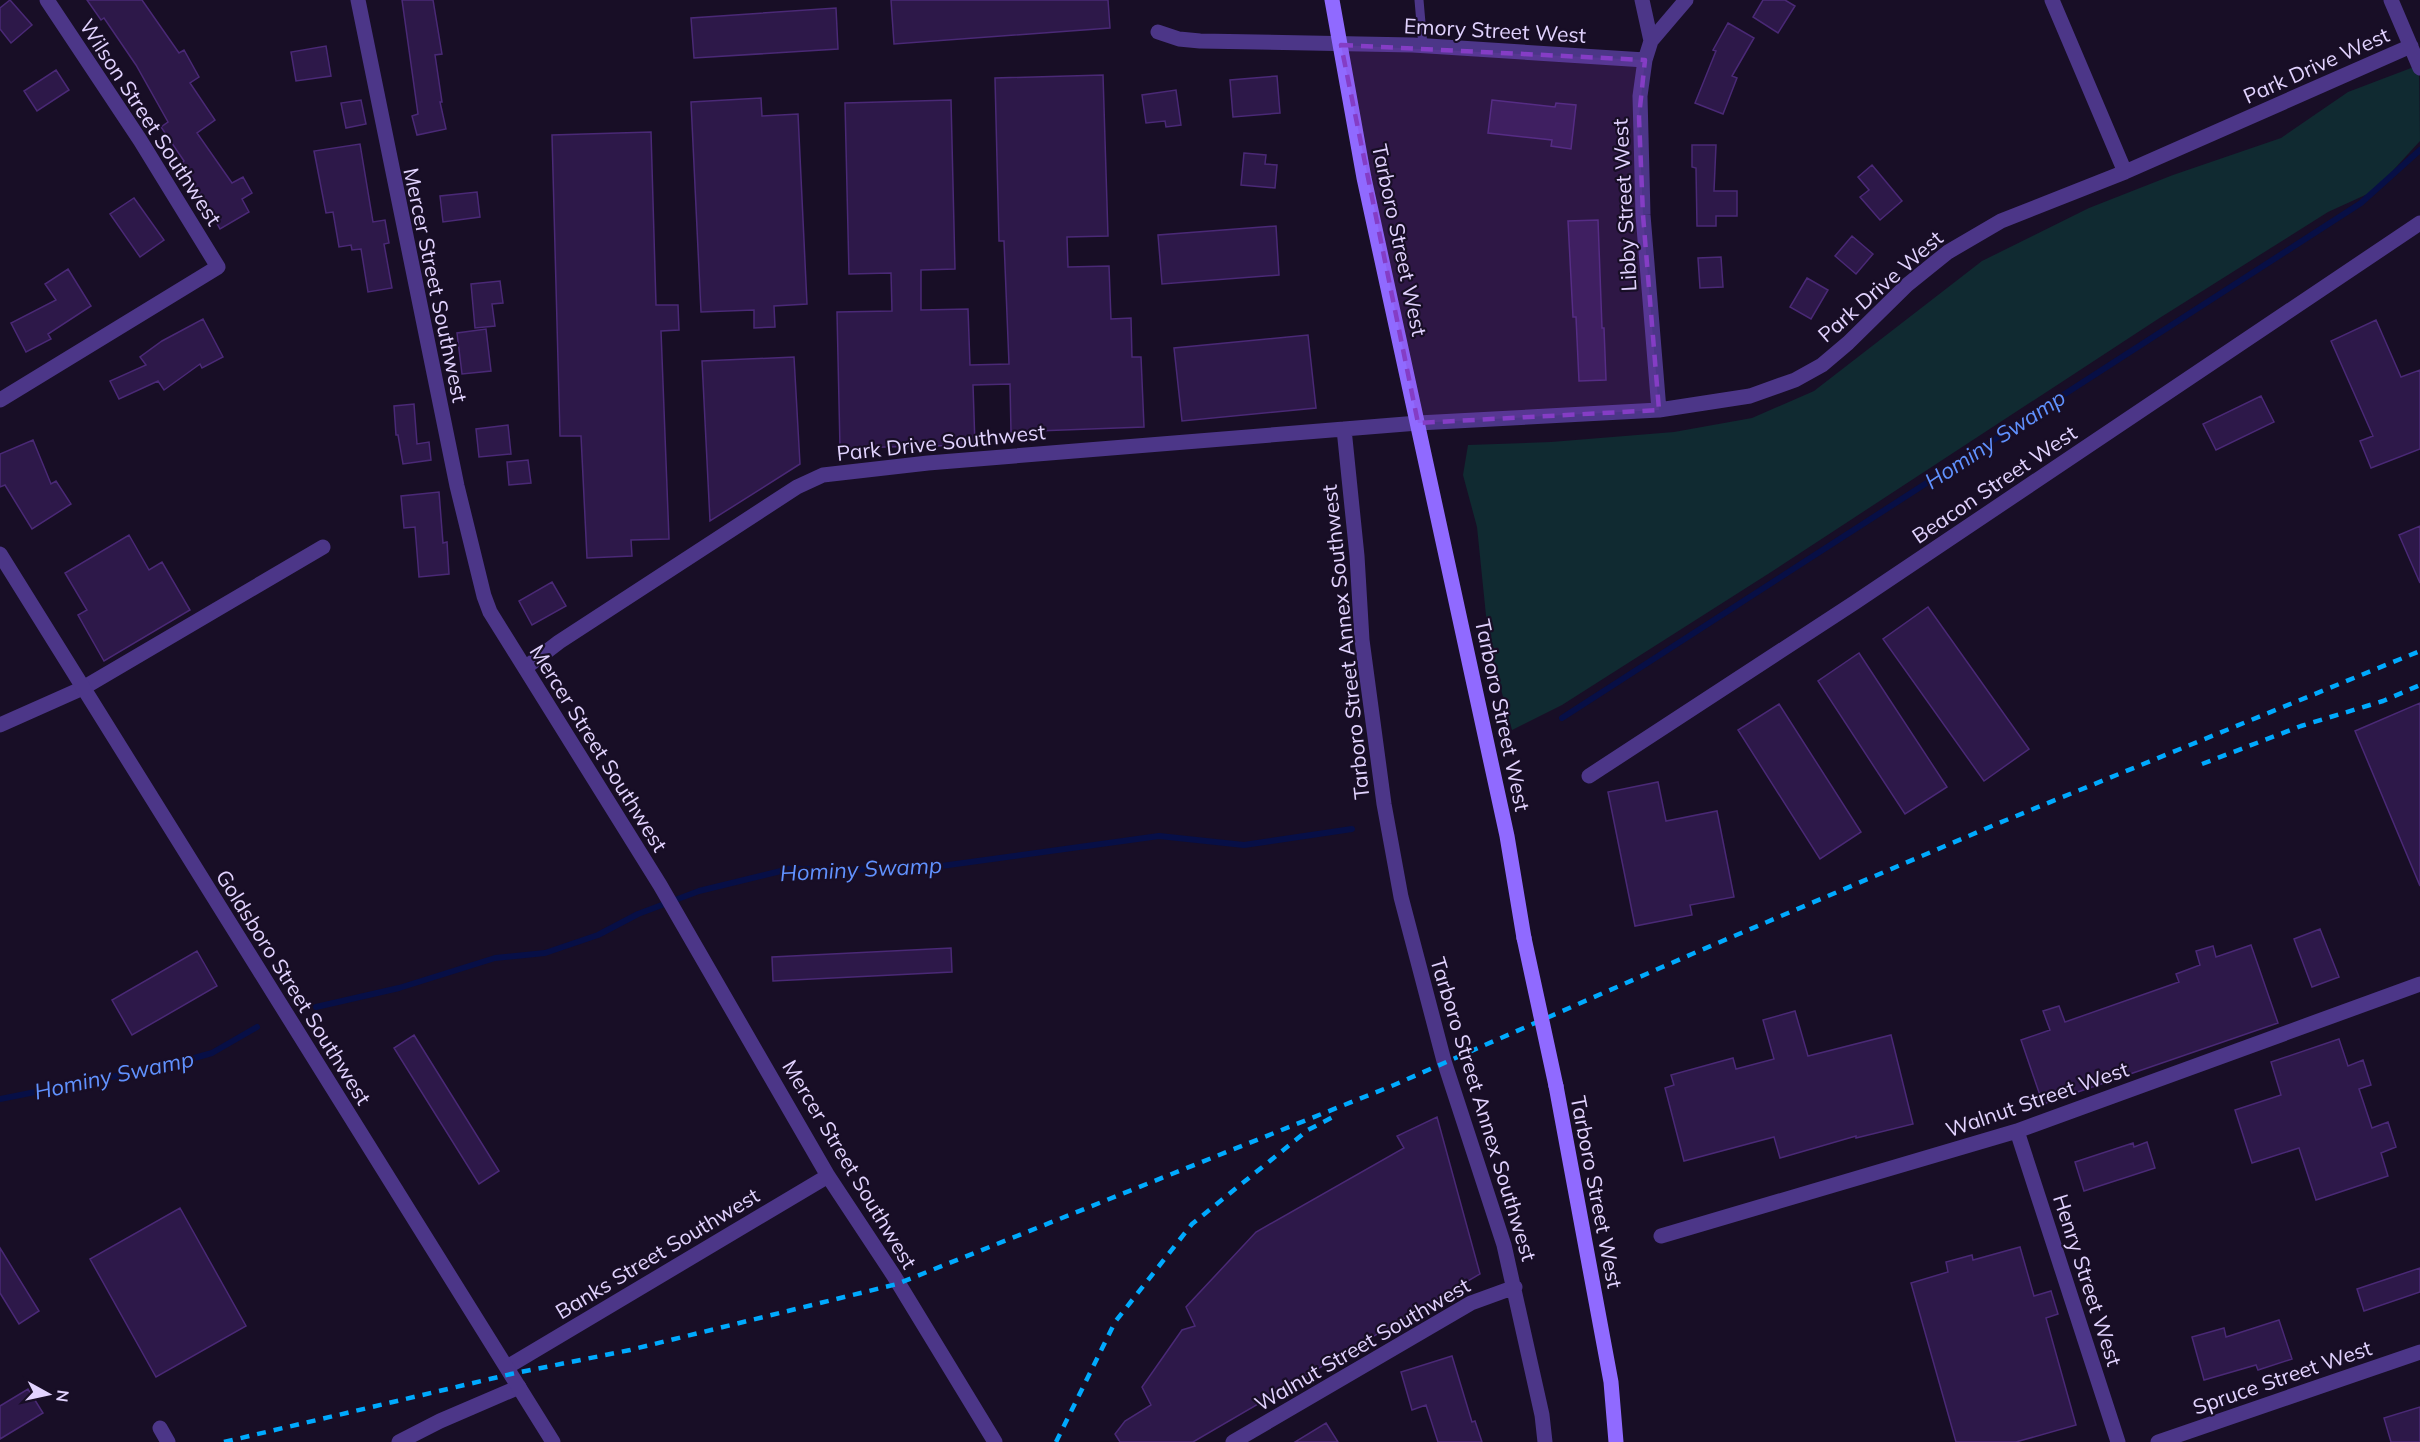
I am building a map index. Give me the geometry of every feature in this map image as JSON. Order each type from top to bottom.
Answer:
[{"type":"main road","name":"Tarboro Street West","points":[[1332,0],[1362,167],[1507,836],[1524,938],[1556,1086],[1611,1382],[1616,1442]]},
{"type":"street","name":"Wilson Street Southwest","points":[[0,400],[218,267],[140,140],[47,0]]},
{"type":"street","name":"Mercer Street Southwest","points":[[358,0],[454,475],[490,612],[660,885],[828,1176],[894,1276],[995,1442]]},
{"type":"street","name":"Libby Street West","points":[[1642,0],[1651,41],[1646,60],[1640,117],[1642,215],[1659,410]]},
{"type":"street","points":[[1651,41],[1686,0]]},
{"type":"street","points":[[2052,0],[2125,172]]},
{"type":"street","points":[[2391,0],[2420,68]]},
{"type":"street","name":"Emory Street West","points":[[1158,33],[1179,39],[1200,41],[1423,46],[1646,60]]},
{"type":"street","name":"Park Drive West","points":[[1418,423],[1659,410],[1750,396],[1795,381],[1822,365],[1848,343],[1907,285],[1964,242],[2001,221],[2125,172],[2411,46]]},
{"type":"street","name":"Beacon Street West","points":[[1589,776],[1854,603],[2420,223]]},
{"type":"street","name":"Park Drive Southwest","points":[[525,668],[560,642],[797,487],[823,475],[939,462],[1418,423]]},
{"type":"street","name":"Tarboro Street Annex Southwest","points":[[1344,429],[1357,556],[1362,640],[1384,804],[1401,897],[1444,1061],[1504,1245],[1542,1415],[1545,1442]]},
{"type":"street","points":[[0,725],[83,688],[323,547]]},
{"type":"street","name":"Goldsboro Street Southwest","points":[[0,554],[553,1442]]},
{"type":"street","name":"Walnut Street West","points":[[1661,1236],[2017,1131],[2420,984]]},
{"type":"street","name":"Henry Street West","points":[[2017,1131],[2118,1442]]},
{"type":"street","name":"Banks Street Southwest","points":[[507,1367],[828,1176]]},
{"type":"street","name":"Walnut Street Southwest","points":[[1233,1442],[1471,1303],[1515,1287]]},
{"type":"street","name":"Spruce Street West","points":[[2158,1442],[2420,1352]]},
{"type":"street","points":[[399,1442],[440,1421],[519,1388]]},
{"type":"street","points":[[160,1428],[168,1442]]},
{"type":"lane","points":[[1419,0],[1423,46]]},
{"type":"highlighted area","points":[[1341,45],[1645,60],[1639,117],[1643,215],[1659,410],[1418,423]]},
{"type":"shaded area","points":[[2419,65],[2420,141],[2374,191],[2328,212],[2158,319],[1768,574],[1562,705],[1512,730],[1489,645],[1477,527],[1463,475],[1468,445],[1551,442],[1674,432],[1752,418],[1814,391],[1982,261],[2089,208],[2173,175],[2281,138],[2348,92]]},
{"type":"building","points":[[10,0],[32,25],[11,43],[0,29],[0,8]]},
{"type":"building","points":[[87,0],[142,0],[179,53],[184,50],[199,77],[190,83],[215,120],[197,133],[232,183],[243,177],[252,193],[242,199],[249,212],[220,229],[204,200],[180,165],[184,161],[161,127],[168,122],[136,65],[104,18],[101,20]]},
{"type":"building","points":[[402,0],[433,0],[442,54],[435,55],[442,102],[440,102],[446,129],[417,135],[412,116],[418,114]]},
{"type":"building","points":[[891,0],[1108,0],[1110,28],[894,44]]},
{"type":"building","points":[[1763,0],[1785,0],[1795,6],[1778,33],[1753,17]]},
{"type":"building","points":[[836,8],[838,49],[694,58],[691,18]]},
{"type":"building","points":[[1728,23],[1754,38],[1732,76],[1737,78],[1723,114],[1695,103],[1716,51],[1713,50]]},
{"type":"building","points":[[326,46],[331,76],[296,81],[291,52]]},
{"type":"building","points":[[56,70],[69,90],[37,111],[24,91]]},
{"type":"building","points":[[1103,75],[1108,236],[1067,237],[1068,267],[1109,266],[1111,319],[1131,318],[1132,357],[1141,357],[1144,427],[1011,432],[1010,384],[973,385],[975,445],[840,448],[837,312],[892,311],[891,273],[849,274],[845,103],[951,100],[955,269],[921,270],[921,310],[968,309],[970,365],[1009,364],[1004,241],[999,241],[995,78]]},
{"type":"building","points":[[1277,76],[1280,113],[1233,117],[1230,80]]},
{"type":"building","points":[[1176,90],[1181,125],[1166,127],[1165,121],[1146,123],[1142,95]]},
{"type":"building","points":[[761,98],[762,116],[798,114],[807,304],[774,306],[775,327],[754,328],[754,310],[701,312],[691,102]]},
{"type":"building","points":[[361,100],[366,124],[346,128],[341,103]]},
{"type":"building","points":[[1492,100],[1555,107],[1556,103],[1576,105],[1571,149],[1551,146],[1552,140],[1488,133]]},
{"type":"building","points":[[651,132],[656,305],[678,305],[679,330],[661,331],[669,539],[631,540],[632,556],[587,558],[581,436],[560,436],[552,135]]},
{"type":"building","points":[[360,144],[373,222],[385,220],[389,243],[384,244],[392,288],[368,292],[361,249],[352,250],[351,245],[339,247],[333,212],[326,213],[314,151]]},
{"type":"building","points":[[1692,145],[1716,145],[1714,191],[1737,191],[1737,216],[1716,216],[1716,226],[1697,226],[1696,168],[1692,167]]},
{"type":"building","points":[[1244,153],[1266,155],[1265,164],[1277,165],[1275,188],[1241,185]]},
{"type":"building","points":[[1872,165],[1902,201],[1880,220],[1860,197],[1869,190],[1858,177]]},
{"type":"building","points":[[477,192],[480,217],[443,222],[440,196]]},
{"type":"building","points":[[134,198],[164,240],[140,257],[110,214]]},
{"type":"building","points":[[1598,220],[1606,380],[1579,381],[1568,221]]},
{"type":"building","points":[[1276,226],[1279,275],[1162,284],[1158,235]]},
{"type":"building","points":[[1852,236],[1873,254],[1856,274],[1835,256]]},
{"type":"building","points":[[1721,257],[1723,287],[1700,288],[1698,258]]},
{"type":"building","points":[[68,269],[91,306],[48,334],[51,339],[26,352],[11,323],[56,300],[45,284]]},
{"type":"building","points":[[1807,278],[1828,290],[1811,319],[1790,307]]},
{"type":"building","points":[[500,281],[503,303],[492,304],[495,326],[475,328],[471,284]]},
{"type":"building","points":[[203,319],[223,357],[202,368],[200,364],[164,390],[158,381],[119,399],[110,381],[146,365],[140,357],[162,341]]},
{"type":"building","points":[[2376,320],[2401,377],[2420,370],[2420,449],[2371,468],[2360,441],[2373,436],[2331,341]]},
{"type":"building","points":[[486,329],[491,371],[462,374],[457,333]]},
{"type":"building","points":[[1308,335],[1316,408],[1182,421],[1174,348]]},
{"type":"building","points":[[794,357],[800,464],[710,521],[702,361]]},
{"type":"building","points":[[2261,396],[2274,422],[2216,450],[2203,424]]},
{"type":"building","points":[[414,404],[417,444],[429,442],[431,460],[403,464],[398,435],[396,435],[394,406]]},
{"type":"building","points":[[508,425],[511,454],[479,457],[476,429]]},
{"type":"building","points":[[33,440],[51,484],[56,481],[71,504],[32,529],[5,485],[0,487],[0,454]]},
{"type":"building","points":[[528,460],[531,483],[509,485],[507,462]]},
{"type":"building","points":[[439,492],[443,543],[447,542],[449,574],[419,577],[415,527],[404,528],[401,496]]},
{"type":"building","points":[[2420,526],[2420,583],[2399,535]]},
{"type":"building","points":[[129,535],[149,570],[162,562],[190,610],[104,661],[78,615],[87,610],[65,573]]},
{"type":"building","points":[[552,582],[566,606],[532,625],[519,601]]},
{"type":"building","points":[[1928,607],[2029,749],[1984,781],[1883,639]]},
{"type":"building","points":[[1859,653],[1947,787],[1905,814],[1818,681]]},
{"type":"building","points":[[2420,703],[2420,886],[2355,731]]},
{"type":"building","points":[[1779,704],[1861,832],[1820,859],[1738,730]]},
{"type":"building","points":[[1658,782],[1666,821],[1717,811],[1734,897],[1690,905],[1692,915],[1635,926],[1608,792]]},
{"type":"building","points":[[2320,929],[2339,977],[2312,987],[2294,939]]},
{"type":"building","points":[[2251,945],[2278,1023],[2043,1104],[2021,1040],[2050,1030],[2043,1011],[2059,1006],[2065,1022],[2179,982],[2176,974],[2200,965],[2196,951],[2213,946],[2216,957]]},
{"type":"building","points":[[951,948],[952,972],[773,981],[772,957]]},
{"type":"building","points":[[197,951],[217,986],[132,1035],[112,1000]]},
{"type":"building","points":[[1795,1011],[1808,1056],[1891,1035],[1913,1124],[1856,1138],[1856,1136],[1780,1158],[1774,1137],[1684,1161],[1665,1088],[1674,1085],[1671,1075],[1733,1058],[1736,1069],[1774,1059],[1763,1020]]},
{"type":"building","points":[[414,1035],[499,1171],[479,1184],[394,1048]]},
{"type":"building","points":[[2339,1039],[2348,1066],[2363,1060],[2371,1085],[2359,1089],[2372,1128],[2388,1122],[2396,1147],[2381,1153],[2388,1176],[2316,1200],[2299,1148],[2252,1163],[2235,1110],[2281,1095],[2271,1062]]},
{"type":"building","points":[[1437,1117],[1480,1274],[1193,1442],[1120,1442],[1115,1434],[1125,1421],[1151,1405],[1142,1387],[1182,1330],[1195,1326],[1186,1307],[1256,1232],[1404,1148],[1397,1136]]},
{"type":"building","points":[[2147,1142],[2155,1168],[2084,1191],[2075,1162],[2133,1143],[2134,1147]]},
{"type":"building","points":[[180,1208],[246,1326],[156,1377],[90,1259]]},
{"type":"building","points":[[2020,1247],[2034,1296],[2051,1291],[2058,1314],[2046,1318],[2076,1425],[2016,1442],[1956,1442],[1911,1283],[1948,1272],[1946,1262],[1972,1255],[1973,1260]]},
{"type":"building","points":[[0,1248],[39,1311],[19,1324],[0,1293]]},
{"type":"building","points":[[2420,1268],[2420,1292],[2364,1311],[2357,1289]]},
{"type":"building","points":[[2279,1320],[2292,1359],[2258,1370],[2256,1365],[2204,1380],[2192,1337],[2224,1328],[2226,1337]]},
{"type":"building","points":[[1452,1356],[1472,1422],[1475,1421],[1482,1442],[1438,1442],[1426,1405],[1412,1410],[1401,1372]]},
{"type":"building","points":[[28,1389],[43,1413],[0,1439],[0,1406]]},
{"type":"building","points":[[2420,1407],[2420,1442],[2391,1442],[2384,1418]]},
{"type":"building","points":[[1326,1423],[1338,1442],[1295,1442]]},
{"type":"waterway","name":"Hominy Swamp","points":[[1562,718],[2361,203],[2420,150]]},
{"type":"waterway","name":"Hominy Swamp","points":[[316,1007],[399,988],[495,958],[545,953],[598,935],[638,914],[699,891],[789,869],[912,870],[1159,836],[1244,845],[1352,829]]},
{"type":"waterway","name":"Hominy Swamp","points":[[0,1099],[166,1066],[212,1053],[257,1027]]},
{"type":"railway","points":[[224,1442],[511,1374],[630,1350],[897,1284],[1394,1085],[1999,823],[2420,651]]},
{"type":"railway","points":[[2202,764],[2301,726],[2383,701],[2420,685]]},
{"type":"railway","points":[[1056,1442],[1115,1322],[1192,1224],[1308,1130],[1333,1117]]}]
